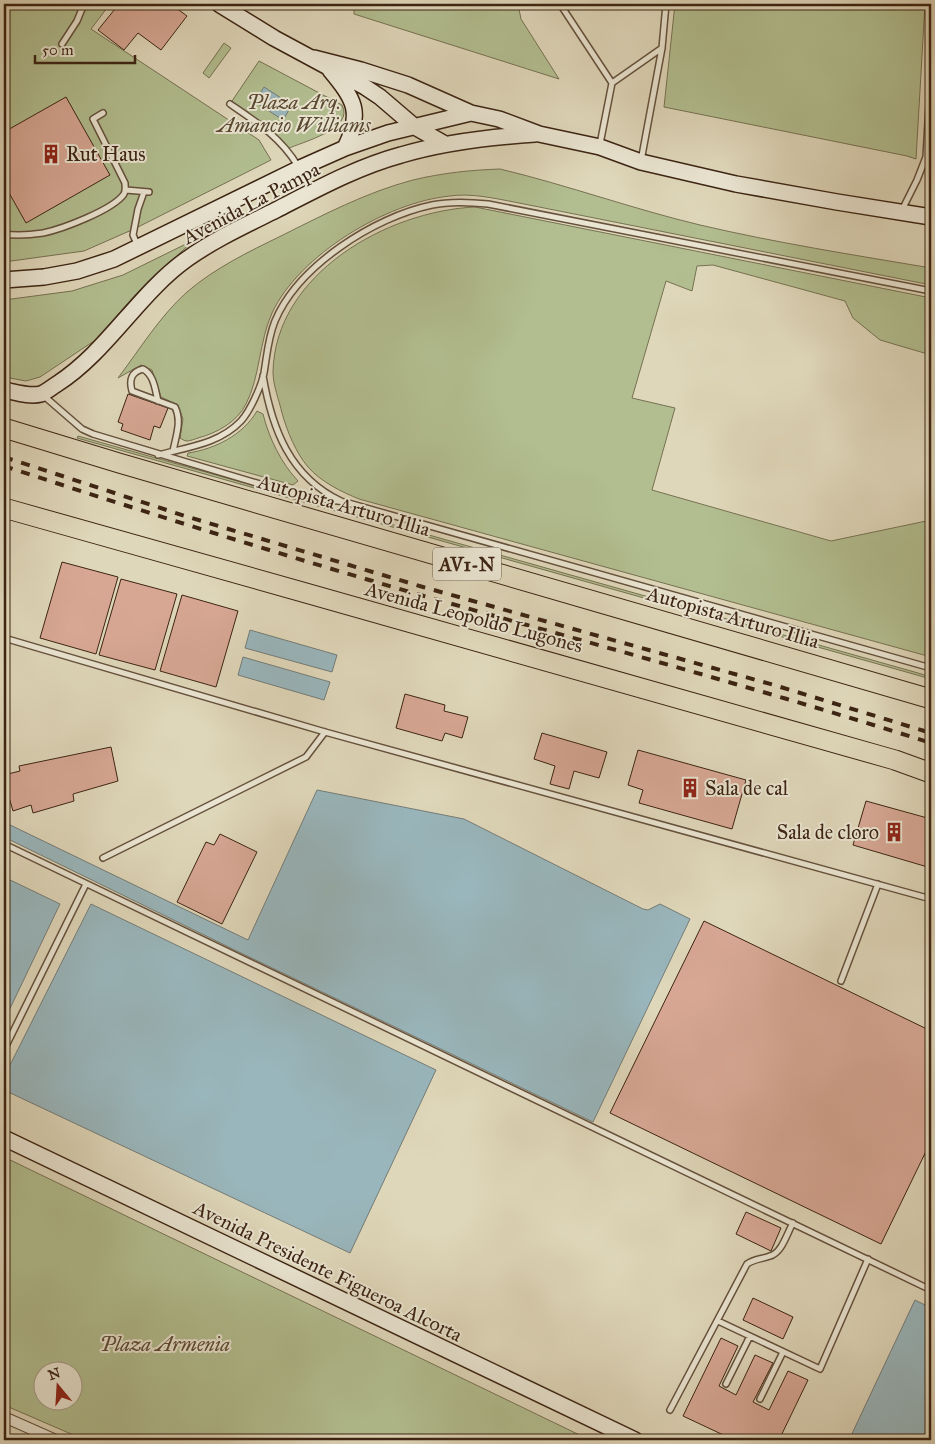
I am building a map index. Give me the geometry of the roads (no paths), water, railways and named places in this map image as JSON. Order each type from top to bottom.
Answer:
[{"type":"highway","name":"Autopista Arturo Illia","points":[[4,428],[118,463],[931,698]]},
{"type":"highway","name":"Avenida Leopoldo Lugones","points":[[4,508],[616,680],[895,760],[931,773]]},
{"type":"main road","points":[[219,4],[274,38],[365,87],[380,97],[415,127],[446,144]]},
{"type":"main road","points":[[320,62],[361,70],[408,85],[471,113],[499,119],[539,134],[600,147],[641,162],[736,184],[931,217]]},
{"type":"main road","points":[[320,62],[353,103],[355,120],[353,132],[345,148]]},
{"type":"main road","points":[[6,280],[44,277],[77,271],[114,259],[345,148],[388,133],[471,113]]},
{"type":"main road","name":"Avenida La Pampa","points":[[41,394],[68,377],[100,348],[163,278],[217,240],[363,168],[399,155],[475,138],[539,134]]},
{"type":"main road","points":[[4,390],[28,395],[41,394]]},
{"type":"main road","name":"Avenida Presidente Figueroa Alcorta","points":[[4,1138],[634,1440]]},
{"type":"street","points":[[4,1417],[56,1440]]},
{"type":"lane","points":[[62,44],[77,21],[84,4]]},
{"type":"lane","points":[[560,4],[612,83],[600,147]]},
{"type":"lane","points":[[641,162],[662,48],[666,4]]},
{"type":"lane","points":[[612,83],[662,48]]},
{"type":"lane","points":[[901,213],[926,157],[931,71]]},
{"type":"lane","points":[[230,104],[274,135],[287,149],[300,168]]},
{"type":"lane","points":[[4,234],[15,236],[42,233],[67,226],[117,202],[126,190],[125,182],[92,119],[103,113]]},
{"type":"lane","points":[[126,190],[146,192],[133,235],[139,248]]},
{"type":"lane","points":[[158,455],[211,441],[234,428],[250,409],[263,376],[275,321],[284,304],[310,273],[330,254],[361,233],[415,209],[449,202],[488,204],[931,291]]},
{"type":"lane","points":[[158,400],[149,372],[143,368],[136,370],[132,375],[130,383],[132,391],[174,407],[178,414],[178,426],[173,451]]},
{"type":"lane","points":[[263,376],[272,416],[284,447],[308,480],[326,494],[345,502],[931,668]]},
{"type":"lane","points":[[41,394],[82,430],[158,455],[300,496],[345,502]]},
{"type":"lane","points":[[4,638],[324,732],[931,899]]},
{"type":"lane","points":[[103,858],[306,757],[324,732]]},
{"type":"lane","points":[[4,844],[931,1290]]},
{"type":"lane","points":[[4,1050],[86,884]]},
{"type":"lane","points":[[841,981],[878,884]]},
{"type":"lane","points":[[670,1410],[747,1264],[773,1256],[778,1252],[792,1223]]},
{"type":"lane","points":[[718,1321],[820,1370],[868,1260]]},
{"type":"lane","points":[[726,1384],[750,1336]]},
{"type":"lane","points":[[760,1399],[782,1352]]},
{"type":"water","points":[[264,87],[292,105],[283,120],[255,102]]},
{"type":"water","points":[[250,630],[337,655],[332,672],[245,648]]},
{"type":"water","points":[[243,657],[330,682],[324,700],[238,675]]},
{"type":"water","points":[[317,790],[464,819],[643,909],[648,910],[660,904],[690,919],[593,1122],[4,837],[4,822],[248,940]]},
{"type":"water","points":[[4,877],[60,904],[4,1021]]},
{"type":"water","points":[[91,904],[436,1070],[350,1253],[4,1090],[4,1077]]},
{"type":"water","points":[[915,1300],[931,1308],[931,1440],[849,1440]]},
{"type":"railway","points":[[4,457],[185,516],[423,587],[774,685],[931,733]]},
{"type":"railway","points":[[4,466],[158,516],[417,594],[739,685],[931,743]]},
{"type":"place","name":"Rut Haus","points":[[51,154]]},
{"type":"place","name":"Sala de cal","points":[[690,788]]},
{"type":"place","name":"Sala de cloro","points":[[894,832]]},
{"type":"park label","name":"Plaza Arq. Amancio Williams","points":[[294,114]]},
{"type":"park label","name":"Plaza Armenia","points":[[165,1344]]}]
